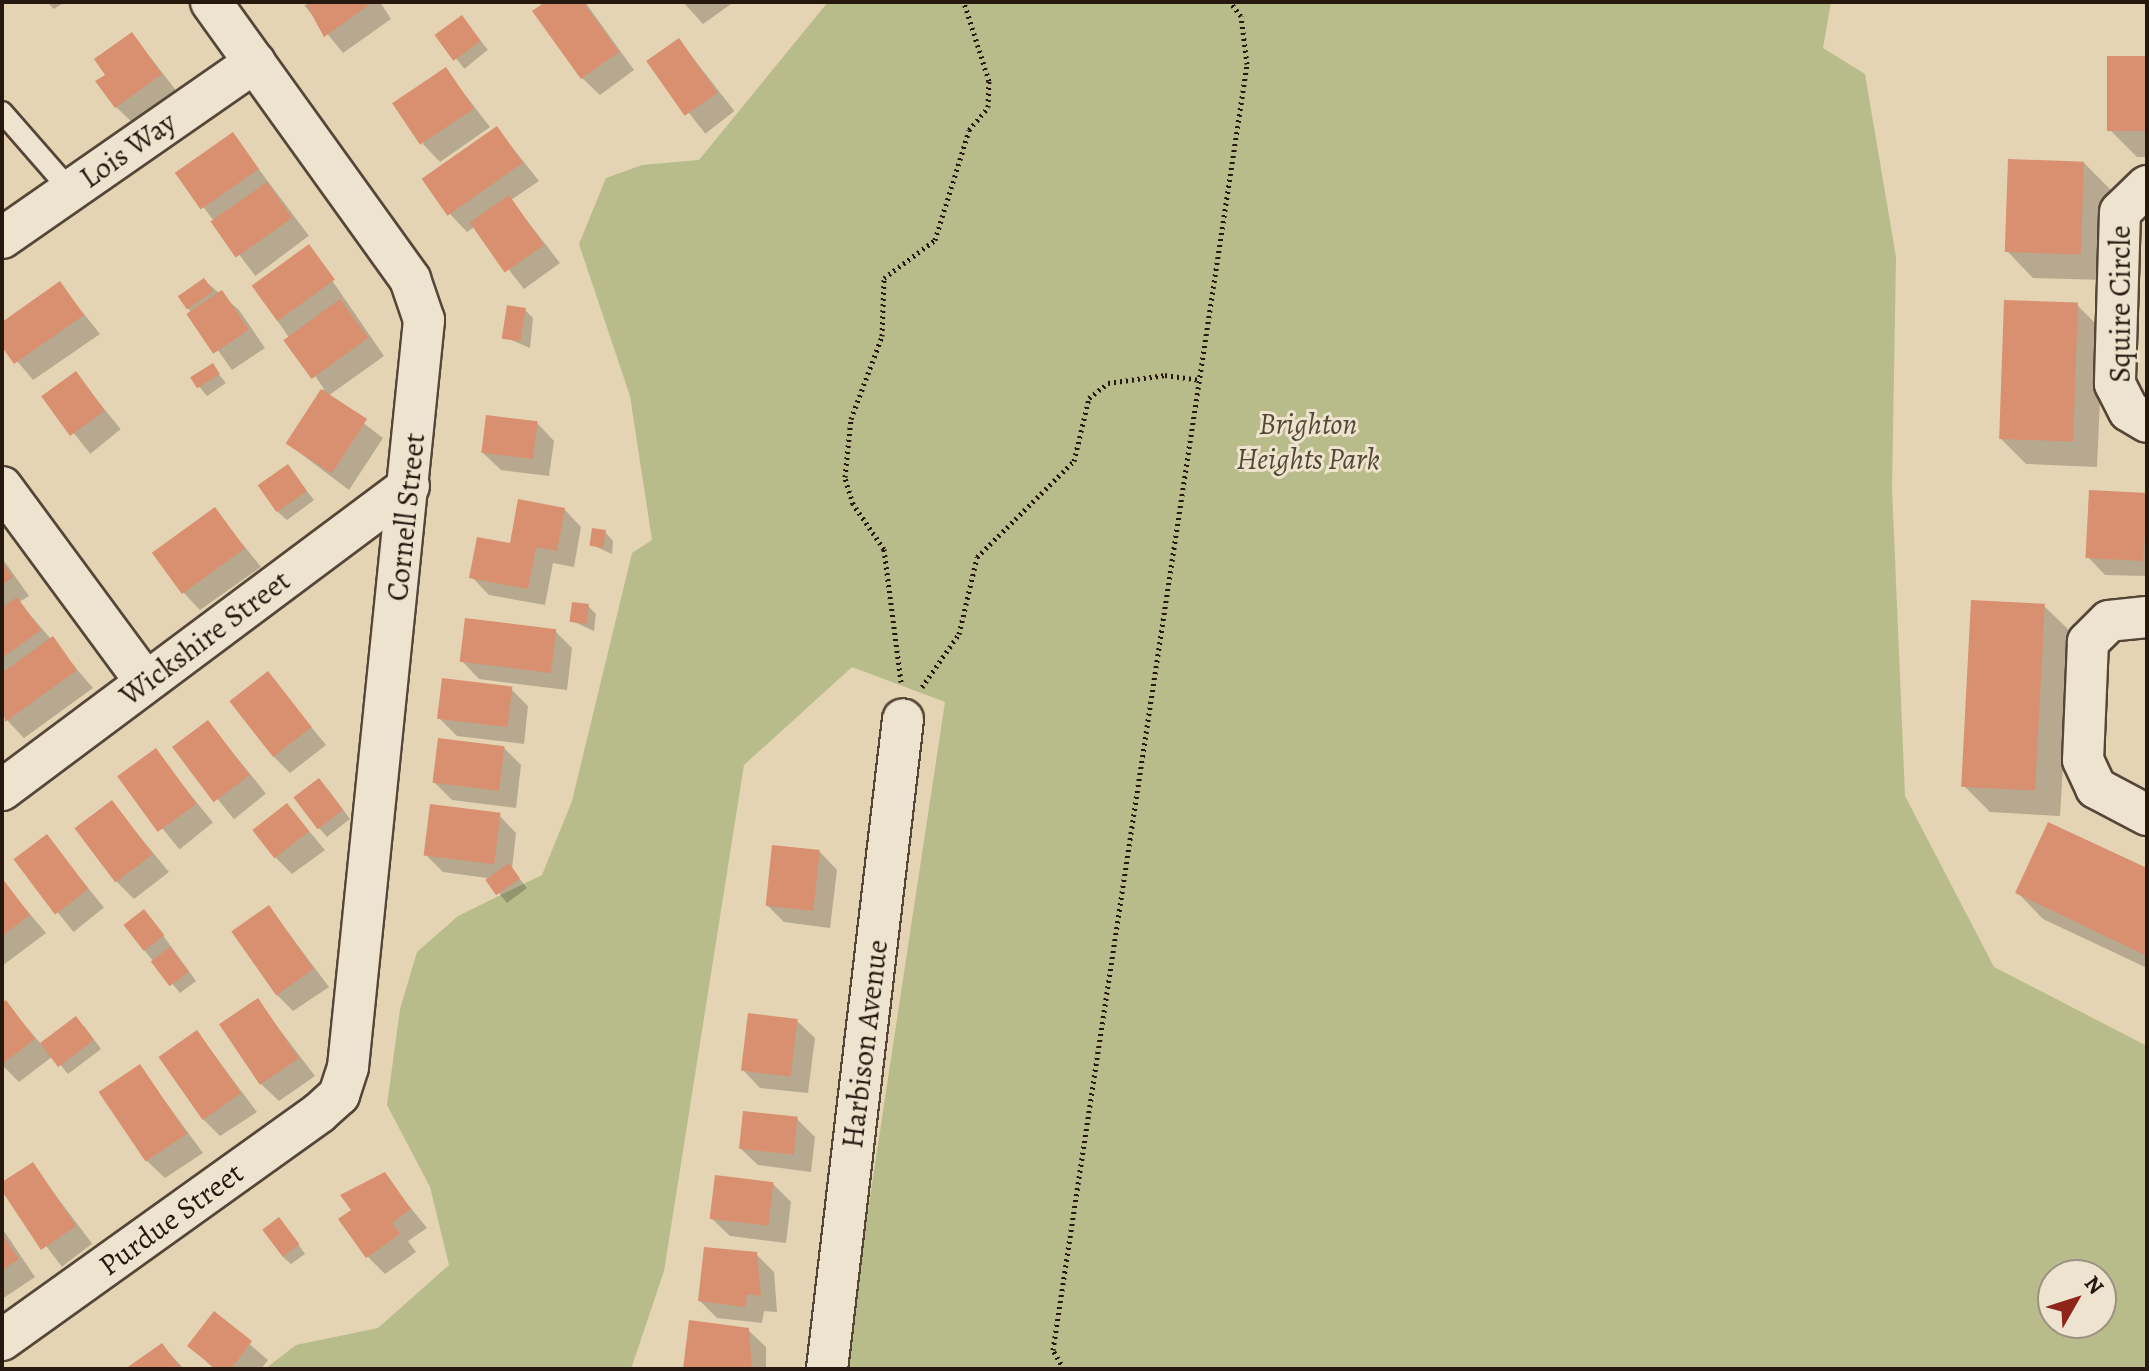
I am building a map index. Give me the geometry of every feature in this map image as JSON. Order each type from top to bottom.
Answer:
[{"type":"street","name":"Cornell Street","points":[[211,2],[420,300],[424,340],[348,1067],[339,1095]]},
{"type":"street","name":"Lois Way","points":[[2,238],[255,62]]},
{"type":"street","name":"Squire Circle","points":[[2147,186],[2120,212],[2115,384],[2129,411],[2147,422]]},
{"type":"street","name":"Wickshire Street","points":[[2,790],[409,486]]},
{"type":"street","points":[[2,487],[146,682]]},
{"type":"street","points":[[2147,617],[2109,621],[2088,642],[2083,760],[2096,788],[2147,815]]},
{"type":"street","name":"Harbison Avenue","points":[[827,1369],[903,719]]},
{"type":"street","name":"Purdue Street","points":[[2,1340],[339,1095]]},
{"type":"lane","points":[[2,112],[70,190]]},
{"type":"path","points":[[903,719],[884,549],[853,504],[845,477],[851,419],[882,336],[884,278],[935,240],[969,130],[988,107],[989,81],[964,2]]},
{"type":"path","points":[[1064,1369],[1053,1350],[1247,64],[1241,16],[1230,2]]},
{"type":"path","points":[[903,719],[959,634],[977,557],[1074,461],[1089,398],[1108,383],[1165,375],[1200,380]]},
{"type":"green space","name":"Brighton Heights Park","points":[[828,2],[1831,2],[1823,48],[1865,74],[1896,257],[1892,488],[1905,796],[1994,967],[2147,1046],[2147,1369],[844,1369],[945,702],[852,667],[744,765],[664,1271],[631,1369],[265,1369],[296,1345],[378,1328],[449,1265],[430,1187],[387,1105],[400,1009],[417,952],[458,916],[542,875],[572,801],[632,553],[652,540],[630,396],[579,244],[606,178],[642,165],[699,160]]},
{"type":"building","points":[[305,2],[373,2],[324,37]]},
{"type":"building","points":[[545,2],[583,2],[619,52],[581,79],[532,11]]},
{"type":"building","points":[[462,15],[481,41],[453,61],[434,35]]},
{"type":"building","points":[[132,32],[162,74],[115,108],[95,81],[105,75],[94,59]]},
{"type":"building","points":[[679,38],[717,93],[685,116],[646,61]]},
{"type":"building","points":[[2107,56],[2147,56],[2147,131],[2107,131]]},
{"type":"building","points":[[446,67],[474,108],[420,145],[392,103]]},
{"type":"building","points":[[497,126],[523,163],[447,216],[422,179]]},
{"type":"building","points":[[233,132],[259,169],[201,210],[175,173]]},
{"type":"building","points":[[2008,159],[2084,162],[2081,255],[2005,252]]},
{"type":"building","points":[[267,182],[292,218],[236,258],[210,222]]},
{"type":"building","points":[[509,195],[544,245],[505,272],[470,223]]},
{"type":"building","points":[[309,244],[335,280],[277,321],[252,286]]},
{"type":"building","points":[[204,278],[213,291],[187,309],[178,296]]},
{"type":"building","points":[[60,281],[84,315],[14,364],[2,347],[2,322]]},
{"type":"building","points":[[222,290],[249,330],[213,354],[186,314]]},
{"type":"building","points":[[340,299],[368,338],[312,379],[283,340]]},
{"type":"building","points":[[2004,300],[2078,303],[2073,441],[1999,439]]},
{"type":"building","points":[[507,305],[526,308],[520,342],[502,339]]},
{"type":"building","points":[[213,363],[220,374],[197,388],[190,377]]},
{"type":"building","points":[[76,371],[105,411],[70,436],[41,396]]},
{"type":"building","points":[[321,389],[367,419],[332,473],[286,444]]},
{"type":"building","points":[[486,415],[538,421],[533,459],[481,453]]},
{"type":"building","points":[[288,464],[307,491],[277,512],[258,485]]},
{"type":"building","points":[[2089,490],[2147,493],[2143,561],[2085,558]]},
{"type":"building","points":[[518,499],[565,508],[557,551],[536,547],[528,589],[469,578],[477,537],[510,543]]},
{"type":"building","points":[[215,507],[245,548],[182,594],[152,553]]},
{"type":"building","points":[[592,528],[606,530],[603,548],[589,546]]},
{"type":"building","points":[[2,562],[13,577],[2,585]]},
{"type":"building","points":[[17,597],[41,630],[2,658],[2,608]]},
{"type":"building","points":[[1971,600],[2045,604],[2035,791],[1961,787]]},
{"type":"building","points":[[572,602],[589,604],[586,624],[570,622]]},
{"type":"building","points":[[465,618],[556,629],[551,673],[460,662]]},
{"type":"building","points":[[53,636],[77,670],[5,722],[2,673]]},
{"type":"building","points":[[268,671],[312,727],[273,757],[229,701]]},
{"type":"building","points":[[442,678],[512,687],[507,727],[437,719]]},
{"type":"building","points":[[208,720],[250,775],[214,802],[172,747]]},
{"type":"building","points":[[438,738],[505,746],[499,791],[433,783]]},
{"type":"building","points":[[156,748],[197,804],[158,832],[117,776]]},
{"type":"building","points":[[319,778],[343,810],[318,829],[293,797]]},
{"type":"building","points":[[112,800],[153,854],[115,883],[74,828]]},
{"type":"building","points":[[287,803],[309,831],[274,858],[252,830]]},
{"type":"building","points":[[430,804],[500,813],[494,864],[424,856]]},
{"type":"building","points":[[2048,822],[2147,868],[2147,956],[2015,893]]},
{"type":"building","points":[[47,834],[89,889],[55,914],[13,859]]},
{"type":"building","points":[[772,845],[820,850],[813,911],[766,906]]},
{"type":"building","points":[[509,863],[520,879],[496,895],[485,880]]},
{"type":"building","points":[[2,878],[30,915],[2,936]]},
{"type":"building","points":[[269,905],[314,969],[276,995],[231,931]]},
{"type":"building","points":[[144,909],[164,935],[144,951],[124,925]]},
{"type":"building","points":[[170,947],[189,972],[169,986],[151,961]]},
{"type":"building","points":[[258,998],[299,1059],[260,1085],[219,1024]]},
{"type":"building","points":[[6,1000],[35,1039],[2,1064],[2,1003]]},
{"type":"building","points":[[748,1013],[798,1019],[791,1077],[741,1071]]},
{"type":"building","points":[[76,1016],[94,1040],[58,1067],[40,1043]]},
{"type":"building","points":[[197,1030],[241,1093],[203,1120],[158,1057]]},
{"type":"building","points":[[140,1064],[187,1134],[146,1162],[99,1092]]},
{"type":"building","points":[[743,1111],[798,1117],[794,1155],[739,1149]]},
{"type":"building","points":[[33,1162],[76,1226],[41,1250],[2,1191],[2,1182]]},
{"type":"building","points":[[385,1172],[411,1209],[392,1223],[400,1234],[366,1258],[338,1219],[351,1210],[340,1195]]},
{"type":"building","points":[[715,1175],[774,1182],[768,1226],[710,1219]]},
{"type":"building","points":[[279,1217],[299,1244],[283,1257],[262,1230]]},
{"type":"building","points":[[2,1234],[19,1259],[2,1270]]},
{"type":"building","points":[[704,1247],[757,1252],[761,1296],[747,1294],[745,1307],[698,1301]]},
{"type":"building","points":[[214,1311],[252,1341],[231,1369],[216,1369],[187,1346]]},
{"type":"building","points":[[689,1320],[749,1328],[752,1369],[683,1369]]},
{"type":"building","points":[[162,1343],[181,1369],[125,1369]]}]
